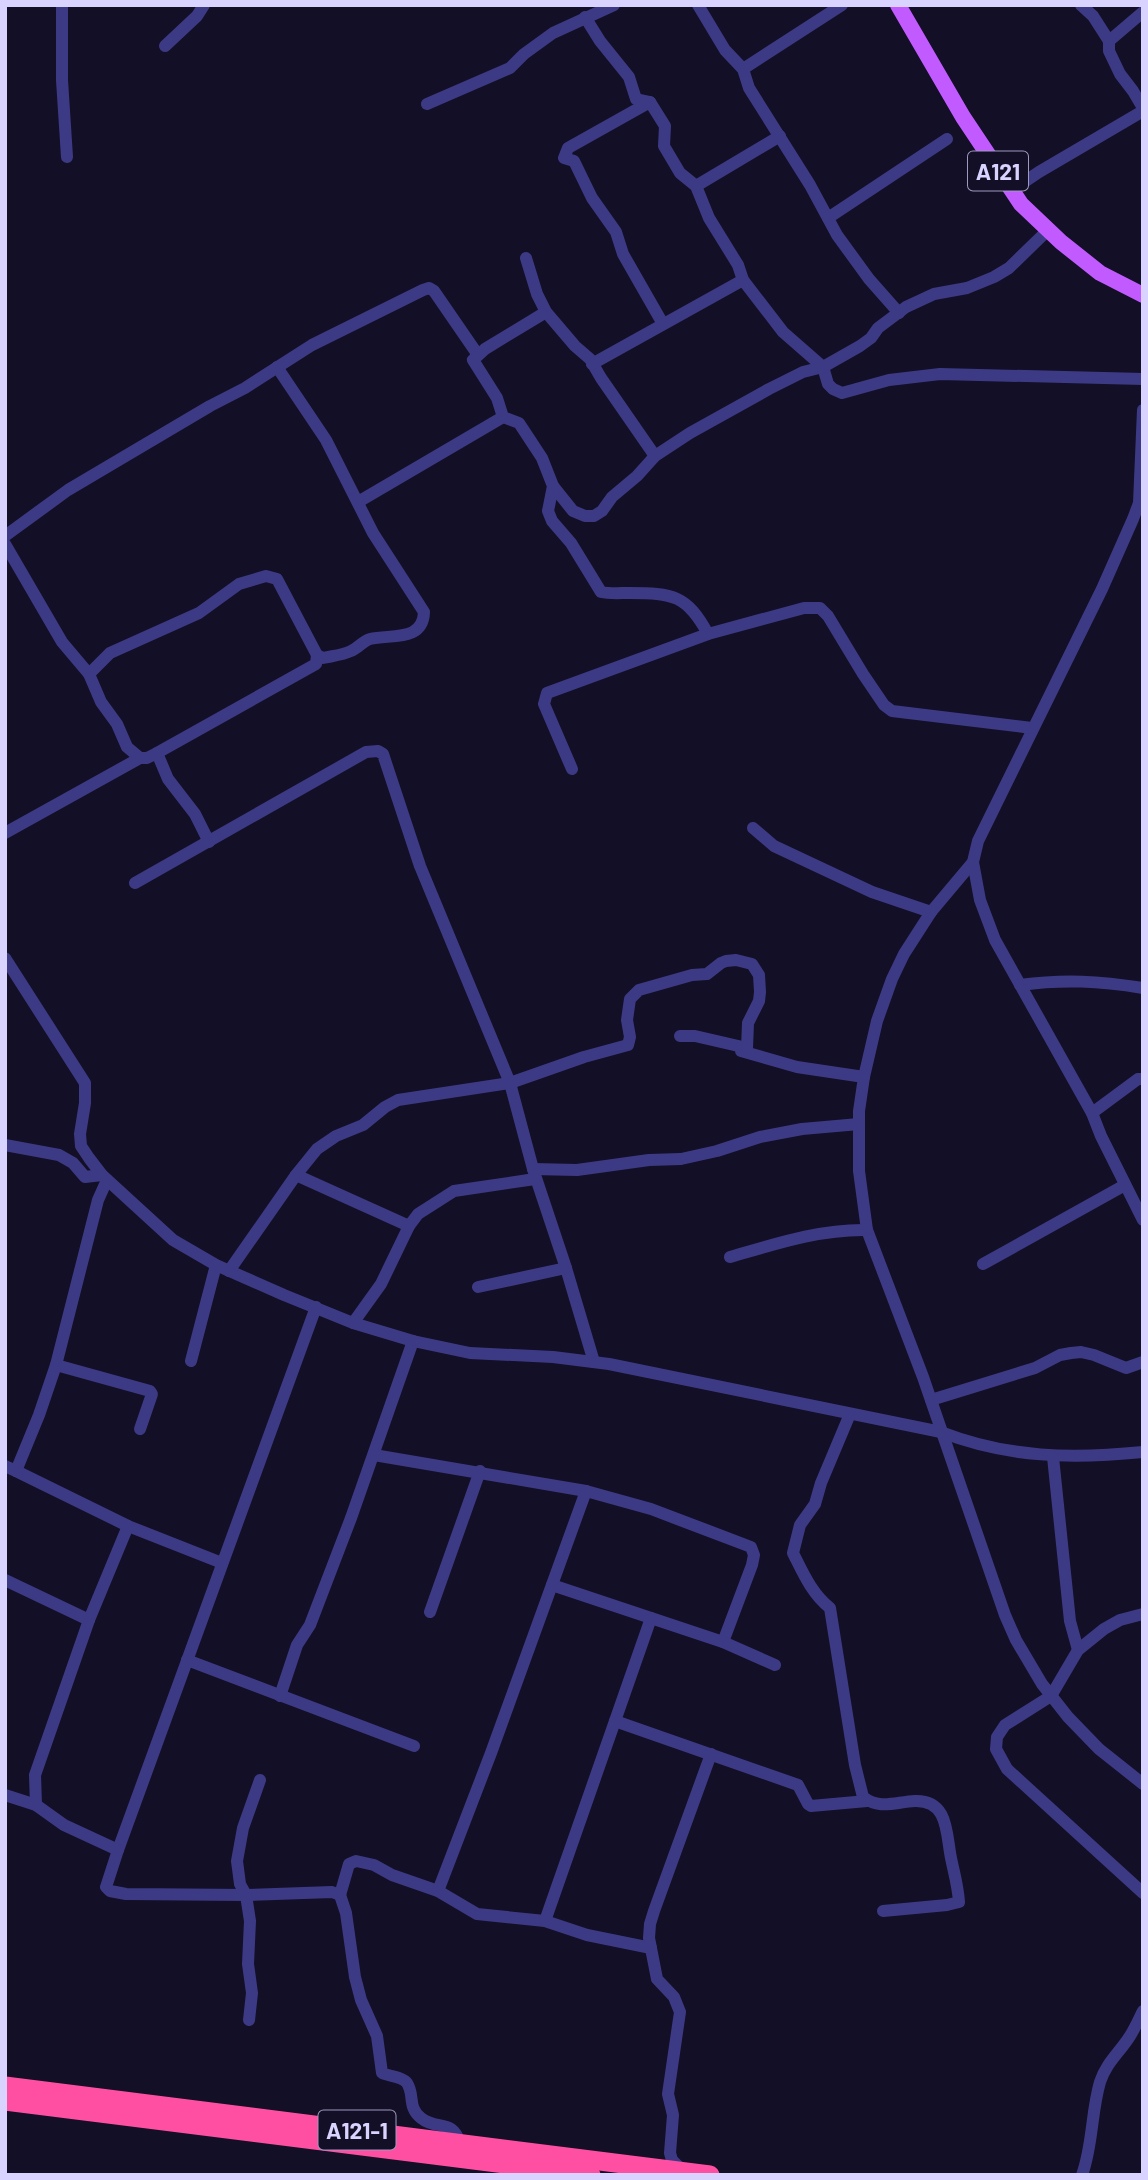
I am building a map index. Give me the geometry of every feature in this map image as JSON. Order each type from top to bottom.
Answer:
[{"type":"highway","name":"A121-1","points":[[5,2086],[710,2175]]},
{"type":"highway","name":"A121-1","points":[[5,2101],[591,2175]]},
{"type":"main road","name":"A121","points":[[898,5],[970,127],[1021,204],[1100,273],[1143,295]]},
{"type":"street","points":[[62,5],[62,80],[67,157]]},
{"type":"street","points":[[165,46],[197,16],[204,5]]},
{"type":"street","points":[[427,104],[510,68],[553,33],[614,5]]},
{"type":"street","points":[[698,5],[725,50],[743,69],[749,88],[849,253],[899,313]]},
{"type":"street","points":[[743,69],[842,5]]},
{"type":"street","points":[[1011,191],[1143,110],[1120,74],[1109,51],[1109,41],[1093,16],[1081,5]]},
{"type":"street","points":[[1109,41],[1143,12]]},
{"type":"street","points":[[585,18],[629,77],[636,99],[650,102],[665,126],[664,146],[680,173],[696,186],[709,218],[738,265],[743,280],[783,331],[823,367],[828,384],[833,389],[842,393],[889,380],[940,374],[1143,379]]},
{"type":"street","points":[[650,102],[568,148],[564,158],[574,161],[663,324]]},
{"type":"street","points":[[696,186],[780,136]]},
{"type":"street","points":[[828,218],[947,139]]},
{"type":"street","points":[[546,312],[473,360],[497,398],[503,417],[519,424],[525,431],[542,458],[553,486],[573,511],[594,516],[655,456],[718,416],[803,372],[823,367],[860,346],[906,307],[934,295],[975,286],[994,277],[1009,268],[1048,230]]},
{"type":"street","points":[[526,258],[537,295],[546,312],[575,346],[585,353],[655,456]]},
{"type":"street","points":[[592,364],[743,280]]},
{"type":"street","points":[[5,536],[68,490],[244,388],[312,345],[429,288],[434,290],[478,355]]},
{"type":"street","points":[[89,674],[110,653],[199,613],[239,584],[266,576],[277,579],[317,654],[323,658],[351,651],[365,641],[418,630],[424,620],[424,612],[373,533],[326,440],[276,367]]},
{"type":"street","points":[[1140,1776],[1099,1749],[1051,1696],[1016,1640],[1005,1615],[931,1400],[867,1230],[859,1171],[859,1124],[864,1077],[877,1021],[892,979],[904,954],[931,912],[972,862],[978,841],[1141,505],[1143,410]]},
{"type":"street","points":[[358,502],[503,417]]},
{"type":"street","points":[[553,486],[548,512],[552,521],[571,543],[601,592],[644,593],[679,599],[692,608],[708,634]]},
{"type":"street","points":[[5,544],[62,642],[89,674],[101,702],[117,724],[127,747],[140,758]]},
{"type":"street","points":[[572,769],[544,704],[547,693],[708,634],[804,608],[820,608],[828,615],[863,674],[888,709],[1032,728]]},
{"type":"street","points":[[5,833],[306,671],[316,664],[317,654]]},
{"type":"street","points":[[135,883],[366,752],[378,751],[383,754],[420,866],[510,1083],[534,1174],[594,1362]]},
{"type":"street","points":[[157,753],[169,779],[195,814],[209,842]]},
{"type":"street","points":[[753,828],[774,846],[872,892],[931,912]]},
{"type":"street","points":[[972,862],[980,901],[995,940],[1092,1113],[1143,1220]]},
{"type":"street","points":[[5,958],[85,1083],[81,1146],[104,1178],[173,1240],[229,1271],[353,1323],[413,1342],[470,1353],[594,1362],[729,1387],[941,1432],[979,1445],[1053,1457],[1143,1452]]},
{"type":"street","points":[[229,1271],[296,1175],[327,1141],[363,1125],[398,1100],[510,1083],[628,1045],[630,999],[635,992],[646,987],[687,976],[707,974],[726,961],[736,960],[752,964],[759,975],[759,1001],[748,1023],[747,1048]]},
{"type":"street","points":[[1020,985],[1062,980],[1096,981],[1143,988]]},
{"type":"street","points":[[680,1036],[695,1036],[747,1048]]},
{"type":"street","points":[[747,1048],[741,1051],[797,1067],[864,1077]]},
{"type":"street","points":[[1092,1113],[1138,1079],[1143,1079]]},
{"type":"street","points":[[353,1323],[381,1284],[409,1226],[418,1214],[454,1191],[534,1174],[649,1160],[681,1159],[761,1137],[802,1129],[859,1124]]},
{"type":"street","points":[[5,1145],[60,1155],[73,1163],[85,1177],[104,1178]]},
{"type":"street","points":[[296,1175],[409,1226]]},
{"type":"street","points":[[104,1178],[56,1365],[11,1468],[128,1526],[222,1563]]},
{"type":"street","points":[[983,1264],[1125,1185]]},
{"type":"street","points":[[730,1257],[816,1234],[867,1230]]},
{"type":"street","points":[[191,1361],[216,1265]]},
{"type":"street","points":[[478,1287],[566,1268]]},
{"type":"street","points":[[316,1307],[106,1887],[110,1891],[126,1894],[246,1895],[332,1892],[340,1895]]},
{"type":"street","points":[[280,1696],[297,1645],[310,1625],[374,1455],[413,1342]]},
{"type":"street","points":[[931,1400],[1035,1368],[1059,1355],[1081,1352],[1126,1368],[1143,1362]]},
{"type":"street","points":[[56,1365],[150,1391],[151,1400],[139,1429]]},
{"type":"street","points":[[850,1414],[815,1504],[800,1525],[793,1553],[807,1582],[830,1608],[857,1774],[863,1797],[867,1801]]},
{"type":"street","points":[[374,1455],[586,1491],[651,1509],[751,1547],[754,1555],[752,1565],[723,1642]]},
{"type":"street","points":[[1053,1457],[1068,1610],[1078,1650]]},
{"type":"street","points":[[430,1612],[480,1471]]},
{"type":"street","points":[[438,1891],[586,1491]]},
{"type":"street","points":[[36,1805],[35,1774],[89,1620],[128,1526]]},
{"type":"street","points":[[5,1580],[89,1620]]},
{"type":"street","points":[[552,1585],[723,1642],[775,1665]]},
{"type":"street","points":[[1143,1614],[1119,1620],[1078,1650],[1051,1696],[1005,1725],[998,1737],[996,1749],[1007,1769],[1143,1893]]},
{"type":"street","points":[[545,1921],[651,1618]]},
{"type":"street","points":[[187,1660],[414,1746]]},
{"type":"street","points":[[615,1721],[798,1785],[811,1806],[867,1801],[885,1806],[915,1801],[935,1806],[940,1812],[949,1838],[959,1902],[883,1911]]},
{"type":"street","points":[[683,2171],[672,2160],[670,2153],[673,2115],[668,2094],[680,2012],[674,1997],[657,1979],[649,1938],[650,1924],[711,1754]]},
{"type":"street","points":[[249,2020],[252,1993],[248,1964],[250,1921],[246,1895],[237,1872],[238,1846],[260,1780]]},
{"type":"street","points":[[5,1795],[36,1805],[64,1825],[118,1850]]},
{"type":"street","points":[[460,2143],[451,2129],[425,2121],[416,2114],[404,2080],[382,2073],[377,2036],[361,2000],[355,1977],[346,1913],[340,1895],[349,1864],[356,1861],[374,1865],[392,1875],[438,1891],[477,1914],[545,1921],[587,1935],[651,1948]]},
{"type":"street","points":[[1082,2175],[1088,2159],[1092,2113],[1101,2080],[1108,2063],[1130,2035],[1143,2011]]}]
